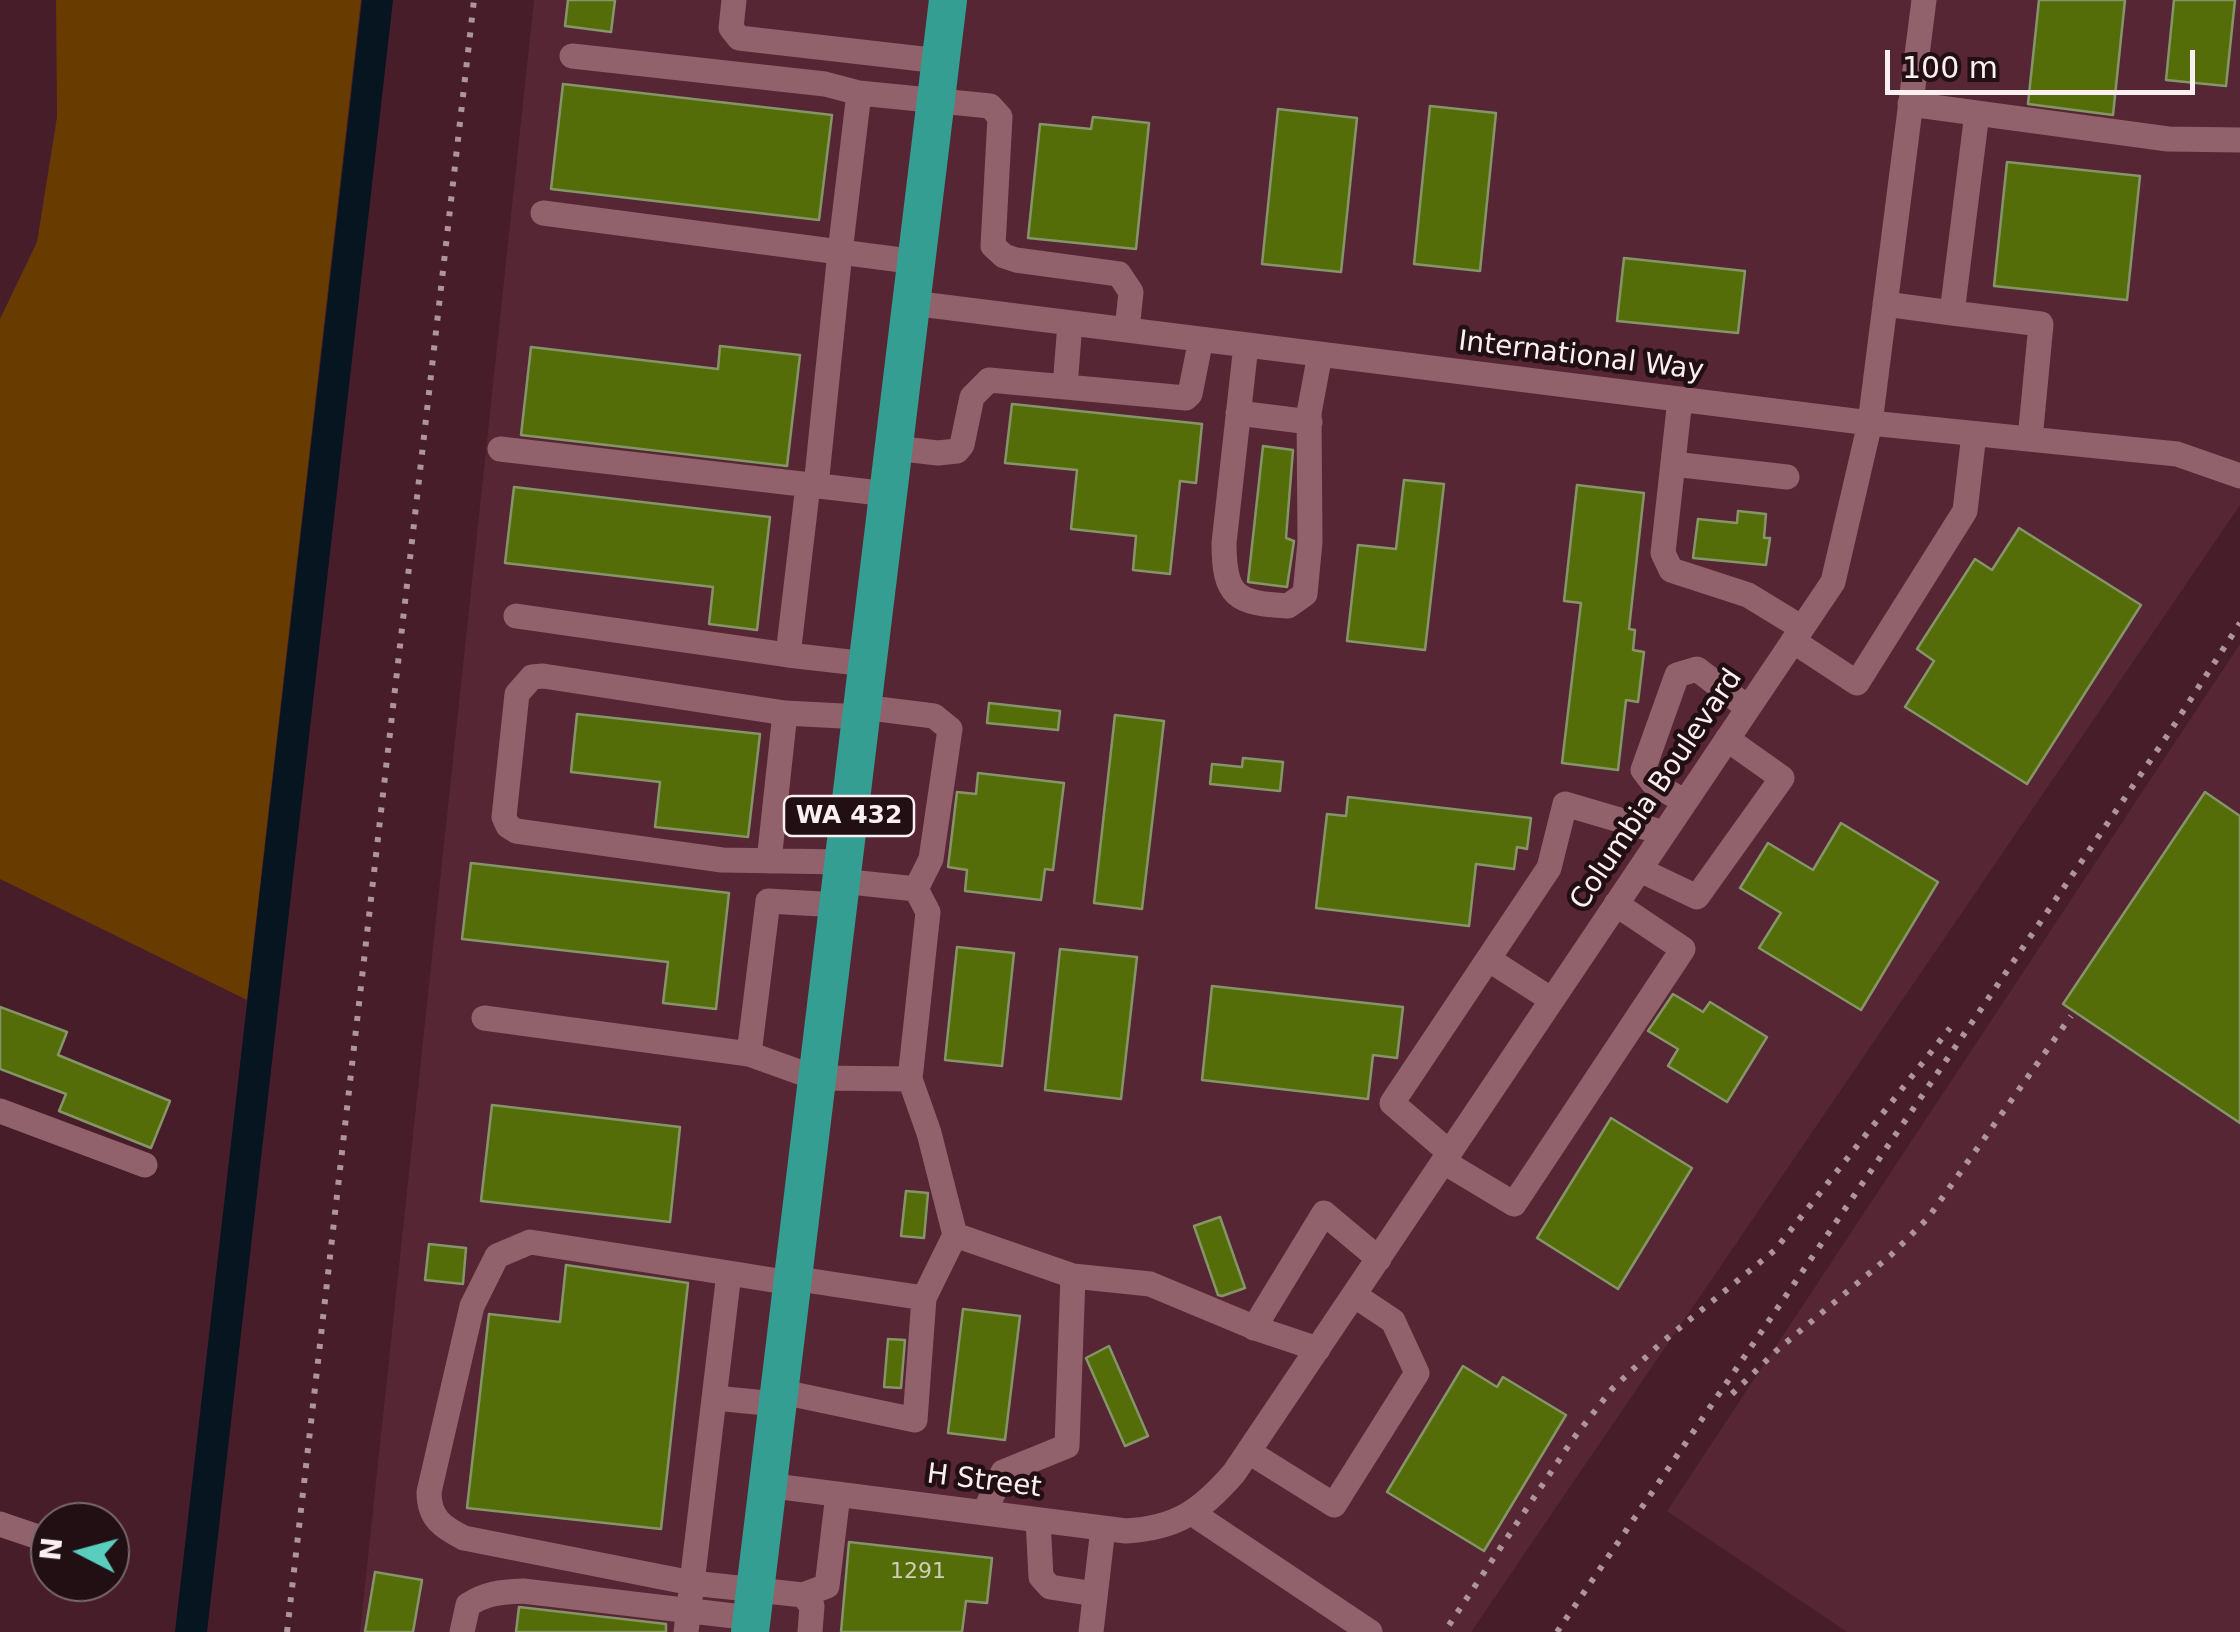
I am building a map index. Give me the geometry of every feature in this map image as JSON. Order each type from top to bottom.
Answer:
[{"type":"highway","name":"WA 432","points":[[752,1614],[948,0]]},
{"type":"street","points":[[734,0],[731,28],[739,38],[940,61]]},
{"type":"street","name":"Columbia Boulevard","points":[[1192,1513],[1207,1504],[1248,1452],[1833,582],[1870,423],[1924,0]]},
{"type":"street","points":[[572,56],[990,106],[1000,117],[993,246],[1016,260],[1119,274],[1131,292],[1128,330]]},
{"type":"street","points":[[788,655],[859,93]]},
{"type":"street","points":[[1910,104],[2168,139],[2240,140]]},
{"type":"street","points":[[1952,313],[1977,114]]},
{"type":"street","points":[[543,214],[917,262]]},
{"type":"street","name":"International Way","points":[[912,303],[1870,423],[2177,454],[2240,476]]},
{"type":"street","points":[[1885,304],[2042,324],[2030,439]]},
{"type":"street","points":[[1065,387],[1070,323]]},
{"type":"street","points":[[894,448],[957,451],[962,446],[972,397],[988,380],[1186,398],[1200,339]]},
{"type":"street","points":[[1246,345],[1224,574],[1230,590],[1239,598],[1262,605],[1288,606],[1305,594],[1310,542],[1310,422],[1320,354]]},
{"type":"street","points":[[1680,399],[1663,553],[1671,570],[1748,594],[1856,683],[1965,511],[1974,434]]},
{"type":"street","points":[[1238,413],[1310,422]]},
{"type":"street","points":[[500,449],[888,494]]},
{"type":"street","points":[[1673,464],[1787,477]]},
{"type":"street","points":[[516,616],[867,664]]},
{"type":"street","points":[[1685,802],[1653,784],[1643,770],[1678,675],[1697,669],[1748,708]]},
{"type":"street","points":[[543,676],[785,713],[934,716],[950,730],[931,859],[916,889],[840,883],[769,861],[712,859],[516,832],[508,826],[504,804],[517,694],[532,677],[543,676]]},
{"type":"street","points":[[769,861],[785,713]]},
{"type":"street","points":[[1640,870],[1698,896],[1782,778],[1728,739]]},
{"type":"street","points":[[1616,904],[1683,948],[1514,1204],[1447,1157],[1392,1102],[1549,868],[1564,804],[1664,834]]},
{"type":"street","points":[[748,1054],[768,902],[840,883]]},
{"type":"street","points":[[715,1398],[777,1398],[915,1420],[924,1298],[955,1236],[929,1132],[910,1079],[928,912],[916,889]]},
{"type":"street","points":[[1488,959],[1552,1000]]},
{"type":"street","points":[[484,1018],[748,1054],[816,1078],[910,1079]]},
{"type":"street","points":[[0,1111],[145,1165]]},
{"type":"street","points":[[1254,1328],[1324,1213],[1379,1258]]},
{"type":"street","points":[[955,1236],[1072,1276],[1150,1284],[1254,1328],[1318,1349]]},
{"type":"street","points":[[752,1614],[692,1583],[464,1538],[445,1529],[434,1518],[429,1492],[472,1306],[498,1256],[530,1242],[924,1298]]},
{"type":"street","points":[[687,1621],[728,1273]]},
{"type":"street","points":[[984,1513],[1002,1472],[1066,1446],[1072,1276]]},
{"type":"street","points":[[1248,1452],[1334,1505],[1417,1373],[1393,1321],[1354,1295]]},
{"type":"street","name":"H Street","points":[[766,1485],[1126,1531],[1156,1529],[1192,1513]]},
{"type":"street","points":[[462,1632],[468,1606],[489,1593],[522,1590],[687,1621],[752,1614],[827,1586],[838,1494]]},
{"type":"street","points":[[1192,1513],[1370,1632]]},
{"type":"street","points":[[1038,1520],[1041,1577],[1050,1587],[1095,1594]]},
{"type":"street","points":[[0,1524],[30,1534]]},
{"type":"street","points":[[1090,1632],[1102,1528]]},
{"type":"street","points":[[803,1595],[812,1606],[810,1632]]},
{"type":"shaded area","points":[[56,0],[361,0],[247,1000],[0,879],[0,319],[37,242],[57,117]]},
{"type":"shaded area","points":[[534,0],[2240,0],[2240,505],[1471,1632],[360,1632]]},
{"type":"shaded area","points":[[2240,644],[2240,1632],[1847,1632],[1667,1511]]},
{"type":"water","points":[[362,0],[393,0],[207,1632],[175,1632]]},
{"type":"building","points":[[568,0],[615,0],[611,32],[565,26]]},
{"type":"building","points":[[2039,0],[2125,0],[2113,115],[2028,104]]},
{"type":"building","points":[[2174,0],[2235,0],[2226,86],[2166,80]]},
{"type":"building","points":[[563,84],[832,115],[819,220],[551,189]]},
{"type":"building","points":[[1430,106],[1496,113],[1480,271],[1414,264]]},
{"type":"building","points":[[1278,109],[1357,118],[1341,272],[1262,264]]},
{"type":"building","points":[[1093,117],[1149,123],[1136,249],[1028,238],[1040,124],[1091,129]]},
{"type":"building","points":[[2007,162],[2140,176],[2127,300],[1994,286]]},
{"type":"building","points":[[1624,258],[1745,271],[1738,333],[1617,321]]},
{"type":"building","points":[[720,346],[800,355],[787,466],[521,435],[531,347],[718,369]]},
{"type":"building","points":[[1012,404],[1202,424],[1196,483],[1180,481],[1170,574],[1133,570],[1136,536],[1071,529],[1077,470],[1005,463]]},
{"type":"building","points":[[1263,446],[1293,450],[1286,538],[1294,541],[1287,587],[1248,582]]},
{"type":"building","points":[[1404,480],[1444,484],[1425,650],[1347,641],[1358,545],[1396,549]]},
{"type":"building","points":[[1577,485],[1644,493],[1629,629],[1635,630],[1633,650],[1644,652],[1638,702],[1626,700],[1618,770],[1562,763],[1581,603],[1564,601]]},
{"type":"building","points":[[514,487],[770,517],[757,630],[709,624],[713,587],[505,563]]},
{"type":"building","points":[[1738,511],[1766,514],[1764,538],[1770,538],[1766,565],[1693,558],[1698,519],[1737,523]]},
{"type":"building","points":[[2019,528],[2141,605],[2027,784],[1905,707],[1934,661],[1917,649],[1975,559],[1992,570]]},
{"type":"building","points":[[989,703],[1060,711],[1058,730],[987,723]]},
{"type":"building","points":[[577,714],[760,734],[748,837],[655,827],[660,782],[571,772]]},
{"type":"building","points":[[1115,715],[1164,721],[1142,909],[1094,903]]},
{"type":"building","points":[[1243,758],[1283,762],[1280,791],[1210,784],[1212,764],[1242,767]]},
{"type":"building","points":[[978,773],[1064,783],[1053,870],[1045,869],[1041,900],[965,891],[967,870],[948,867],[957,792],[976,794]]},
{"type":"building","points":[[2205,792],[2240,816],[2240,1123],[2063,1004]]},
{"type":"building","points":[[1348,797],[1531,818],[1527,849],[1517,847],[1514,869],[1476,864],[1469,926],[1316,908],[1327,814],[1346,816]]},
{"type":"building","points":[[1841,823],[1938,882],[1861,1010],[1759,948],[1781,913],[1740,888],[1768,843],[1813,870]]},
{"type":"building","points":[[471,863],[729,893],[716,1009],[663,1003],[668,962],[462,939]]},
{"type":"building","points":[[957,947],[1014,953],[1002,1066],[945,1060]]},
{"type":"building","points":[[1060,949],[1137,957],[1121,1099],[1045,1090]]},
{"type":"building","points":[[1212,986],[1403,1007],[1397,1058],[1373,1055],[1368,1099],[1202,1080]]},
{"type":"building","points":[[1673,994],[1703,1012],[1710,1002],[1767,1037],[1727,1102],[1668,1066],[1678,1049],[1648,1031]]},
{"type":"building","points":[[0,1007],[67,1032],[58,1055],[170,1101],[151,1148],[59,1111],[66,1094],[0,1069]]},
{"type":"building","points":[[492,1105],[680,1127],[670,1222],[481,1201]]},
{"type":"building","points":[[1611,1118],[1692,1168],[1618,1289],[1537,1238]]},
{"type":"building","points":[[906,1191],[928,1193],[924,1238],[901,1236]]},
{"type":"building","points":[[1220,1217],[1245,1288],[1222,1296],[1218,1295],[1194,1226]]},
{"type":"building","points":[[429,1244],[466,1248],[463,1284],[425,1280]]},
{"type":"building","points":[[566,1265],[688,1283],[661,1529],[467,1508],[489,1314],[560,1322]]},
{"type":"building","points":[[963,1309],[1020,1316],[1005,1440],[948,1433]]},
{"type":"building","points":[[888,1339],[905,1340],[901,1388],[884,1387]]},
{"type":"building","points":[[1109,1346],[1148,1436],[1125,1446],[1086,1358]]},
{"type":"building","points":[[1463,1366],[1497,1387],[1503,1377],[1566,1415],[1484,1551],[1387,1492]]},
{"type":"building","points":[[849,1542],[992,1558],[987,1603],[966,1601],[962,1632],[841,1632]]},
{"type":"building","points":[[375,1572],[422,1580],[413,1632],[365,1632]]},
{"type":"building","points":[[519,1607],[666,1624],[666,1632],[516,1632]]},
{"type":"railway","points":[[287,1632],[474,0]]},
{"type":"railway","points":[[1557,1632],[2240,623]]},
{"type":"railway","points":[[1732,1394],[1928,1218],[2071,1016]]},
{"type":"railway","points":[[1449,1625],[1573,1439],[1612,1389],[1661,1343],[1775,1250],[1950,1028]]}]
